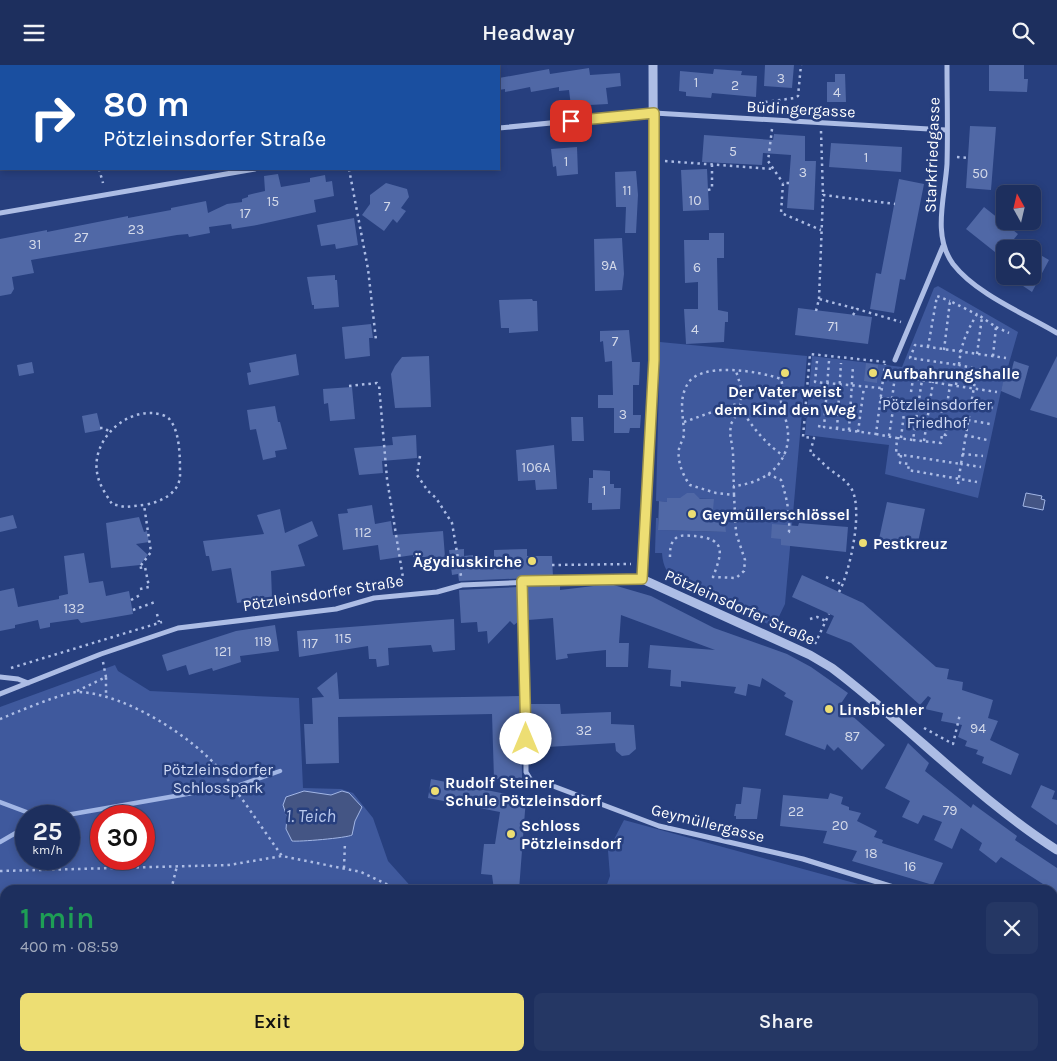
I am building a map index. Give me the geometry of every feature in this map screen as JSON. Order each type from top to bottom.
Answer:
[{"type":"street","points":[[642,579],[654,360],[653,65]]},
{"type":"street","name":"Starkfriedgasse","points":[[947,65],[946,164],[941,227],[943,246],[953,263],[967,278],[985,291],[1057,333]]},
{"type":"street","name":"Büdingergasse","points":[[500,128],[654,113],[946,130]]},
{"type":"street","points":[[0,213],[249,170]]},
{"type":"street","name":"Starkfriedgasse","points":[[895,360],[943,246]]},
{"type":"street","name":"Pötzleinsdorfer Straße","points":[[0,694],[109,651],[178,628],[336,609],[374,598],[437,592],[462,585],[522,581],[642,579],[810,655],[832,668],[1033,835],[1057,850]]},
{"type":"street","name":"Geymüllergasse","points":[[522,581],[526,690],[526,772],[534,785],[553,786],[659,826],[803,859],[887,885]]},
{"type":"street","points":[[0,677],[18,679],[28,683]]},
{"type":"path","points":[[764,102],[795,99],[798,96],[801,65]]},
{"type":"path","points":[[774,120],[768,161],[783,183],[780,213],[821,230]]},
{"type":"path","points":[[816,311],[819,299],[823,195],[821,137]]},
{"type":"path","points":[[665,161],[773,169]]},
{"type":"path","points":[[708,190],[712,189],[712,164]]},
{"type":"path","points":[[99,170],[103,183]]},
{"type":"path","points":[[349,170],[368,269],[376,340]]},
{"type":"path","points":[[783,183],[789,183]]},
{"type":"path","points":[[823,195],[895,204]]},
{"type":"path","points":[[928,347],[937,296],[977,314],[1009,333]]},
{"type":"path","points":[[819,299],[909,325]]},
{"type":"path","points":[[944,350],[950,301]]},
{"type":"path","points":[[853,315],[857,309]]},
{"type":"path","points":[[956,385],[964,337],[977,314]]},
{"type":"path","points":[[977,354],[982,317]]},
{"type":"path","points":[[993,356],[996,327]]},
{"type":"path","points":[[1002,373],[910,358],[915,345],[1006,358]]},
{"type":"path","points":[[839,592],[843,585],[855,525],[856,505],[852,489],[840,475],[831,471],[817,456],[810,453],[814,438],[803,437],[810,354],[884,363],[895,360]]},
{"type":"path","points":[[817,361],[815,382],[881,388]]},
{"type":"path","points":[[824,427],[829,361]]},
{"type":"path","points":[[837,429],[841,363]]},
{"type":"path","points":[[876,434],[881,388],[886,366],[884,363]]},
{"type":"path","points":[[849,430],[853,367]]},
{"type":"path","points":[[958,484],[977,369]]},
{"type":"path","points":[[733,486],[755,483],[779,465],[784,456],[788,439],[781,397],[784,387],[781,379],[762,372],[708,371],[691,378],[683,397],[681,406],[684,438],[679,449],[679,462],[690,485],[716,493],[734,495]]},
{"type":"path","points":[[670,557],[670,548],[675,539],[680,536],[708,537],[716,541],[720,548],[720,557],[713,577],[736,578],[744,571],[745,560],[736,533],[730,424],[740,408],[742,389],[736,371]]},
{"type":"path","points":[[884,374],[997,392]]},
{"type":"path","points":[[889,436],[894,403],[892,403],[892,399],[895,376]]},
{"type":"path","points":[[911,392],[913,379]]},
{"type":"path","points":[[913,440],[922,380]]},
{"type":"path","points":[[924,441],[933,382]]},
{"type":"path","points":[[349,386],[377,383],[379,385],[387,479],[404,584]]},
{"type":"path","points":[[818,426],[941,443],[942,434],[946,435],[946,412],[950,385]]},
{"type":"path","points":[[858,432],[864,387]]},
{"type":"path","points":[[880,398],[892,399]]},
{"type":"path","points":[[894,403],[946,412]]},
{"type":"path","points":[[684,422],[740,404]]},
{"type":"path","points":[[970,404],[993,408]]},
{"type":"path","points":[[904,405],[896,454],[981,467]]},
{"type":"path","points":[[740,408],[763,440],[784,456]]},
{"type":"path","points":[[147,413],[168,418],[175,429],[180,463],[178,484],[169,495],[144,505],[125,507],[112,504],[98,476],[98,460],[101,446],[110,432],[130,417],[147,413]]},
{"type":"path","points":[[968,420],[990,425]]},
{"type":"path","points":[[100,428],[110,432]]},
{"type":"path","points":[[965,435],[986,440]]},
{"type":"path","points":[[962,454],[983,456]]},
{"type":"path","points":[[901,455],[900,463],[908,464],[908,470],[977,482]]},
{"type":"path","points":[[420,456],[417,475],[428,491],[436,498],[452,523],[461,578]]},
{"type":"path","points":[[768,474],[782,480],[788,499],[789,532],[786,532]]},
{"type":"path","points":[[140,589],[149,587],[145,567],[140,568],[151,552],[144,505]]},
{"type":"path","points":[[690,531],[690,536]]},
{"type":"path","points":[[625,570],[626,564]]},
{"type":"path","points":[[556,571],[554,565],[631,564]]},
{"type":"path","points":[[601,565],[601,570]]},
{"type":"path","points":[[826,577],[843,585]]},
{"type":"path","points":[[131,600],[142,594]]},
{"type":"path","points":[[133,610],[155,602]]},
{"type":"path","points":[[9,669],[161,622],[157,614]]},
{"type":"path","points":[[810,655],[829,614]]},
{"type":"path","points":[[810,619],[817,617],[826,621]]},
{"type":"path","points":[[105,666],[106,696]]},
{"type":"path","points":[[0,719],[77,691],[106,677]]},
{"type":"path","points":[[77,691],[106,696],[144,711],[202,752],[221,771],[282,856]]},
{"type":"path","points":[[924,728],[953,744],[960,714]]},
{"type":"path","points":[[344,868],[345,842]]},
{"type":"path","points":[[0,871],[229,865],[282,856],[344,868],[388,885]]},
{"type":"path","points":[[172,885],[177,866]]},
{"type":"green space","name":"Pötzleinsdorfer Friedhof","points":[[938,286],[1018,332],[1001,391],[978,498],[885,474],[889,445],[805,435],[812,356],[902,367],[934,288]]},
{"type":"green space","points":[[660,342],[807,356],[785,604],[774,627],[679,582],[666,570],[662,553],[655,553],[656,518],[658,518],[658,529],[660,530],[726,532],[725,510],[713,510],[713,499],[667,498],[667,502],[656,501]]},
{"type":"green space","name":"Pötzleinsdorfer Schlosspark","points":[[115,665],[118,671],[150,691],[299,698],[303,788],[341,789],[353,793],[373,818],[388,861],[410,885],[0,885],[0,707]]},
{"type":"green space","points":[[624,820],[861,885],[607,885],[610,876],[608,851]]},
{"type":"water","points":[[1026,493],[1042,496],[1041,499],[1045,500],[1043,510],[1023,506]]},
{"type":"water","name":"1. Teich","points":[[304,791],[331,795],[342,791],[349,793],[362,807],[355,821],[352,835],[292,841],[286,829],[287,817],[283,805],[286,797]]},
{"type":"building","points":[[765,65],[794,65],[792,88],[764,86]]},
{"type":"building","points":[[989,65],[1024,65],[1024,79],[1028,79],[1027,92],[989,91]]},
{"type":"building","points":[[589,68],[590,75],[620,73],[621,86],[606,88],[608,104],[571,106],[569,90],[559,91],[559,87],[531,92],[530,87],[505,92],[505,89],[500,90],[500,78],[549,69],[550,74]]},
{"type":"building","points":[[714,69],[742,71],[741,75],[757,76],[756,97],[712,93],[711,98],[686,96],[686,92],[679,91],[680,71],[713,74]]},
{"type":"building","points":[[835,74],[845,74],[846,102],[827,102],[827,82],[835,82]]},
{"type":"building","points":[[970,126],[996,127],[991,190],[966,188]]},
{"type":"building","points":[[774,134],[805,136],[805,161],[816,161],[814,210],[787,208],[791,155],[763,153],[762,165],[702,162],[704,135],[773,140]]},
{"type":"building","points":[[831,143],[902,147],[901,172],[829,167]]},
{"type":"building","points":[[577,147],[578,174],[557,176],[556,166],[553,167],[551,149]]},
{"type":"building","points":[[707,169],[709,210],[683,211],[681,170]]},
{"type":"building","points":[[636,171],[638,195],[636,233],[625,233],[626,207],[616,207],[615,172]]},
{"type":"building","points":[[278,174],[281,187],[310,182],[310,178],[325,175],[326,182],[332,181],[334,196],[314,200],[316,212],[257,225],[232,229],[231,224],[209,227],[210,233],[189,237],[188,234],[177,235],[31,260],[34,273],[12,277],[14,289],[11,294],[0,296],[0,239],[128,216],[128,218],[206,201],[208,213],[227,204],[242,202],[242,199],[248,197],[248,195],[265,191],[264,176]]},
{"type":"building","points":[[899,179],[924,184],[905,280],[900,279],[894,313],[870,309],[876,273],[881,274]]},
{"type":"building","points":[[386,183],[407,189],[409,197],[401,208],[406,211],[397,223],[393,219],[384,231],[362,215],[370,204],[370,195]]},
{"type":"building","points":[[984,207],[996,217],[996,230],[1013,230],[1018,234],[1014,239],[1016,240],[996,240],[996,253],[966,229]]},
{"type":"building","points":[[354,218],[358,245],[336,249],[335,244],[321,246],[317,225]]},
{"type":"building","points":[[709,233],[724,233],[724,258],[717,258],[718,310],[728,312],[728,322],[725,322],[724,342],[686,344],[684,309],[698,309],[698,282],[685,283],[684,240],[709,240]]},
{"type":"building","points":[[622,238],[624,274],[622,290],[595,291],[594,239]]},
{"type":"building","points":[[1041,255],[1049,260],[1041,275]]},
{"type":"building","points":[[335,275],[339,307],[314,309],[307,277]]},
{"type":"building","points":[[1022,285],[1036,285],[1032,292]]},
{"type":"building","points":[[532,299],[537,301],[538,331],[509,333],[509,328],[501,328],[499,300]]},
{"type":"building","points":[[798,308],[872,317],[868,344],[795,335]]},
{"type":"building","points":[[371,324],[373,338],[369,338],[370,356],[345,359],[342,327]]},
{"type":"building","points":[[629,330],[632,362],[640,362],[639,385],[633,385],[633,415],[641,415],[640,428],[630,428],[629,433],[614,433],[614,408],[598,408],[598,395],[613,395],[612,361],[605,362],[603,341],[600,342],[600,331]]},
{"type":"building","points":[[296,354],[299,375],[249,385],[247,373],[251,372],[249,363]]},
{"type":"building","points":[[429,356],[431,407],[395,408],[391,374],[395,366],[402,357]]},
{"type":"building","points":[[1057,356],[1057,418],[1030,410]]},
{"type":"building","points":[[1014,361],[1029,366],[1020,399],[1001,391],[1005,374],[1010,376]]},
{"type":"building","points":[[32,362],[34,373],[19,376],[17,365]]},
{"type":"building","name":"Aufbahrungshalle","points":[[866,363],[878,365],[877,383],[864,381]]},
{"type":"building","points":[[352,387],[355,419],[330,421],[328,403],[324,404],[323,389]]},
{"type":"building","points":[[275,406],[287,449],[275,451],[276,457],[263,460],[256,429],[250,430],[247,410]]},
{"type":"building","points":[[97,413],[101,430],[85,433],[82,416]]},
{"type":"building","points":[[571,417],[583,417],[584,441],[572,441]]},
{"type":"building","points":[[416,435],[417,458],[382,461],[383,473],[359,475],[354,448],[393,445],[392,437]]},
{"type":"building","points":[[554,445],[557,489],[536,490],[535,480],[518,481],[516,450]]},
{"type":"building","points":[[593,470],[610,471],[610,484],[614,484],[614,488],[621,488],[620,509],[592,510],[592,503],[588,503],[589,478],[593,478]]},
{"type":"building","name":"Geymüllerschlössel","points":[[687,493],[694,493],[700,499],[714,499],[713,510],[725,510],[726,532],[658,530],[659,501],[667,502],[667,498],[680,498]]},
{"type":"building","points":[[887,502],[925,509],[917,547],[913,546],[913,549],[882,543],[882,540],[879,539]]},
{"type":"building","points":[[372,505],[375,524],[391,521],[393,535],[443,531],[445,557],[413,557],[413,555],[380,560],[378,545],[343,550],[338,514],[348,513],[347,509]]},
{"type":"building","points":[[280,509],[285,533],[312,521],[318,536],[298,545],[305,566],[271,571],[272,598],[237,603],[231,568],[212,571],[203,541],[264,534],[257,515]]},
{"type":"building","points":[[13,515],[17,528],[0,532],[0,518]]},
{"type":"building","points":[[139,517],[144,532],[147,531],[149,542],[136,544],[148,555],[140,565],[111,568],[106,523]]},
{"type":"building","points":[[799,523],[848,527],[846,552],[781,545],[781,539],[771,538],[772,524],[798,526]]},
{"type":"building","points":[[464,549],[464,556],[473,555],[474,560],[494,559],[494,550],[527,549],[527,556],[552,556],[553,577],[459,581],[458,574],[452,575],[449,550]]},
{"type":"building","points":[[84,553],[89,583],[103,581],[106,596],[129,591],[133,614],[81,623],[78,619],[50,623],[50,627],[40,629],[38,620],[15,625],[15,628],[0,631],[0,591],[14,588],[18,607],[59,599],[59,596],[68,594],[64,556]]},
{"type":"building","points":[[802,575],[863,603],[936,667],[949,669],[947,679],[963,682],[962,690],[993,700],[988,718],[998,721],[990,740],[1019,754],[1011,775],[982,763],[984,757],[976,754],[978,750],[965,746],[967,741],[958,737],[962,725],[941,721],[943,713],[925,709],[931,698],[928,696],[920,705],[851,643],[826,633],[834,616],[792,597]]},
{"type":"building","points":[[610,584],[651,596],[714,628],[787,654],[811,667],[848,693],[840,705],[885,745],[862,770],[838,747],[834,751],[827,744],[825,750],[785,735],[793,701],[784,696],[786,693],[762,678],[760,687],[748,684],[746,696],[734,693],[736,687],[681,681],[681,687],[670,686],[671,670],[648,668],[650,645],[715,650],[621,615],[619,643],[629,643],[628,667],[606,667],[606,650],[567,654],[568,658],[556,660],[553,618],[528,620],[527,587],[560,586],[560,590]]},
{"type":"building","points":[[518,587],[519,621],[514,625],[510,621],[488,644],[487,631],[478,632],[477,622],[461,623],[459,590]]},
{"type":"building","points":[[454,619],[455,650],[433,652],[431,645],[388,648],[389,665],[377,667],[376,659],[369,659],[368,646],[299,657],[297,631]]},
{"type":"building","points":[[275,625],[279,651],[240,656],[241,662],[213,671],[212,668],[189,675],[186,665],[167,671],[162,655],[236,631]]},
{"type":"building","points":[[337,672],[339,699],[521,696],[522,778],[494,779],[492,714],[338,717],[339,763],[306,764],[304,724],[313,724],[312,698],[324,697],[317,688]]},
{"type":"building","points":[[530,704],[560,704],[561,714],[611,712],[611,724],[634,725],[636,749],[629,755],[622,756],[616,751],[615,743],[530,748]]},
{"type":"building","points":[[908,743],[929,763],[925,771],[971,808],[973,804],[1017,836],[1015,840],[1057,868],[1057,885],[1045,885],[1001,857],[996,863],[979,850],[982,843],[961,828],[952,849],[934,840],[942,822],[923,815],[918,824],[902,817],[910,801],[885,788]]},
{"type":"building","name":"Schloss Pötzleinsdorf","points":[[431,779],[526,798],[519,885],[493,885],[492,875],[481,874],[484,844],[495,844],[500,812],[428,798]]},
{"type":"building","points":[[1041,785],[1055,791],[1052,799],[1057,800],[1057,825],[1031,807]]},
{"type":"building","points":[[743,787],[761,789],[757,819],[736,819],[736,816],[734,816],[736,804],[741,804]]},
{"type":"building","points":[[830,793],[843,797],[841,804],[849,807],[849,810],[861,813],[857,821],[877,831],[874,837],[883,840],[882,843],[943,863],[933,885],[852,861],[857,851],[823,843],[827,831],[780,826],[783,795],[828,799]]},
{"type":"waterway","points":[[237,786],[280,771]]},
{"type":"waterway","points":[[80,813],[227,787]]},
{"type":"waterway","points":[[0,802],[15,808]]},
{"type":"waterway","points":[[0,842],[15,833]]},
{"type":"place","name":"Der Vater weist dem Kind den Weg","points":[[785,373]]},
{"type":"place","name":"Aufbahrungshalle","points":[[873,373]]},
{"type":"place","name":"Geymüllerschlössel","points":[[692,514]]},
{"type":"place","name":"Pestkreuz","points":[[863,543]]},
{"type":"place","name":"Ägydiuskirche","points":[[532,561]]},
{"type":"place","name":"Linsbichler","points":[[829,709]]},
{"type":"place","name":"Rudolf Steiner Schule Pötzleinsdorf","points":[[435,791]]},
{"type":"place","name":"Schloss Pötzleinsdorf","points":[[511,834]]},
{"type":"route","points":[[526,739],[522,581],[642,579],[654,360],[654,113],[571,121]]}]
